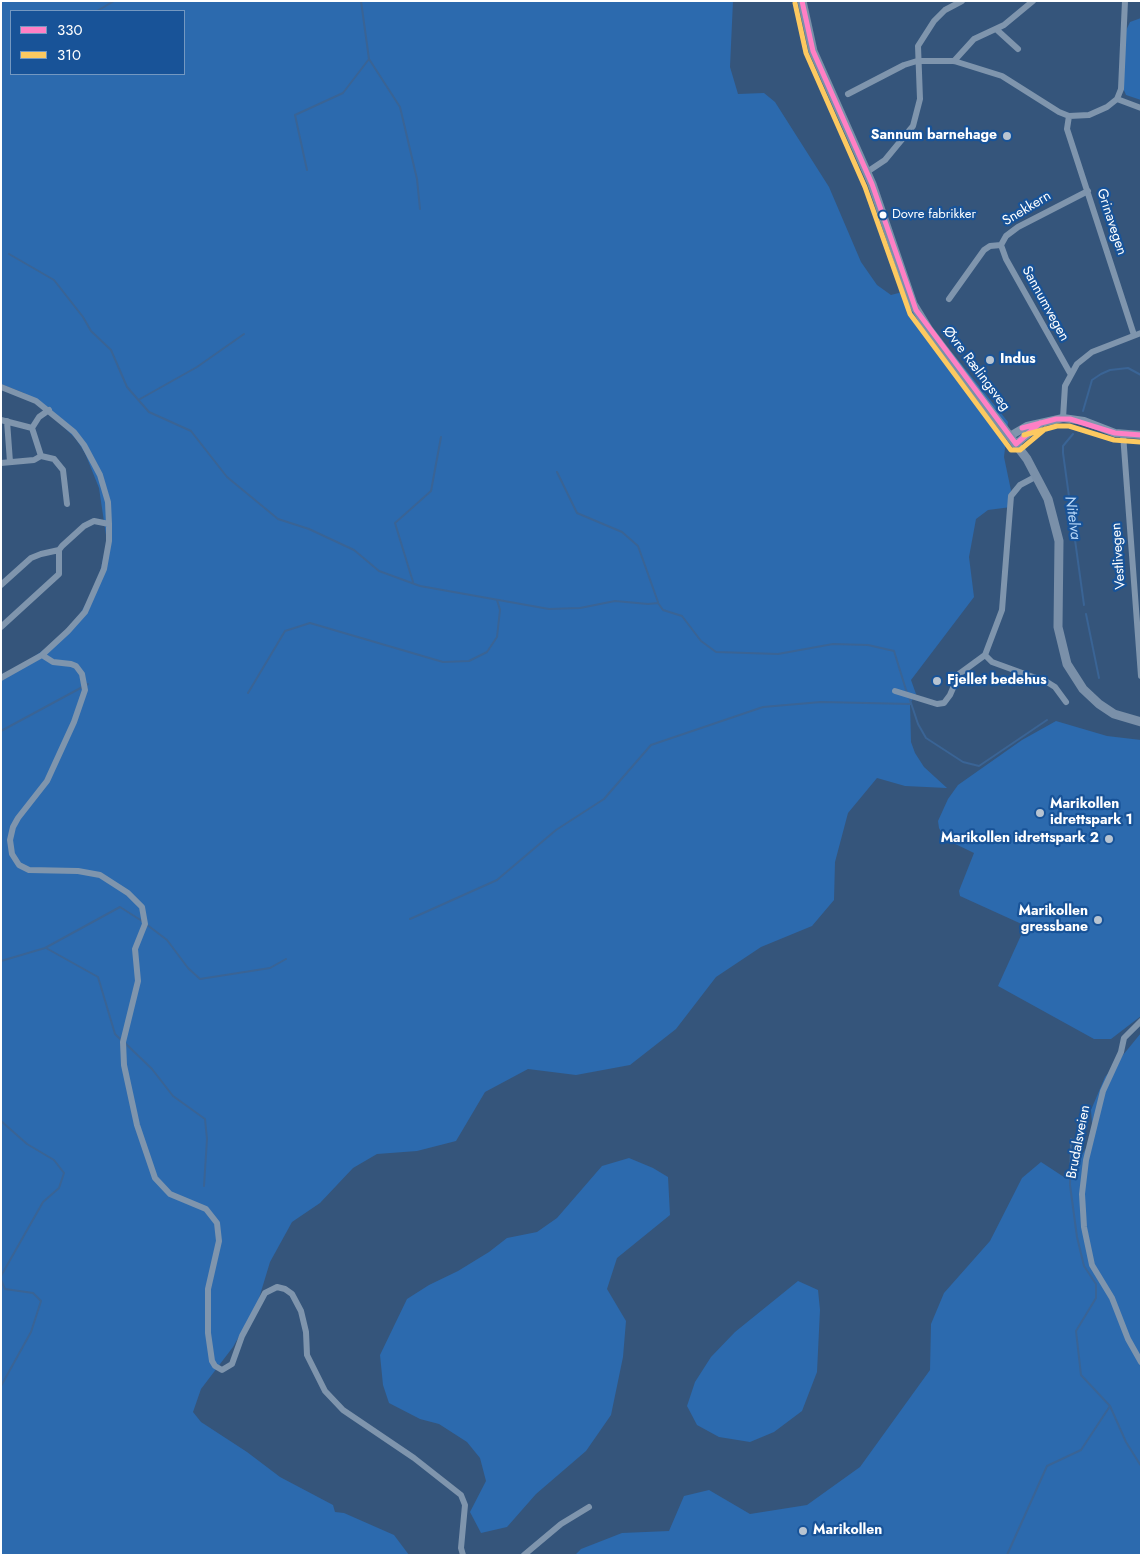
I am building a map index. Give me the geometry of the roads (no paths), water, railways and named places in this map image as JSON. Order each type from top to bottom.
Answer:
[{"type":"main road","name":"Øvre Rælingsveg","points":[[802,1],[813,51],[867,172],[916,310],[1016,444],[1037,476],[1050,504],[1059,541],[1058,627],[1067,664],[1083,689],[1099,704],[1114,714],[1141,722]]},
{"type":"street","points":[[867,172],[885,160],[916,121],[920,99],[918,46],[934,21],[945,10],[962,1]]},
{"type":"street","points":[[954,61],[974,39],[1012,20],[1033,1]]},
{"type":"street","points":[[848,94],[904,65],[918,61],[954,61],[1002,76],[1058,112],[1069,116],[1089,116],[1107,107],[1117,99],[1122,80],[1125,1]]},
{"type":"street","points":[[996,29],[1018,48]]},
{"type":"street","points":[[1117,99],[1141,108]]},
{"type":"street","name":"Grinavegen","points":[[1069,116],[1068,129],[1137,334]]},
{"type":"street","name":"Snekkern","points":[[949,299],[984,250],[990,246],[1001,245],[1006,236],[1018,227],[1088,191]]},
{"type":"street","name":"Sannumvegen","points":[[1001,245],[1006,259],[1070,373]]},
{"type":"street","points":[[1063,418],[1065,386],[1070,373],[1080,360],[1092,352],[1137,334]]},
{"type":"street","points":[[1,386],[24,395],[49,410],[74,432],[92,460],[108,502],[109,524],[109,542],[104,569],[85,612],[42,655],[1,678]]},
{"type":"street","points":[[32,428],[40,417],[49,410]]},
{"type":"street","points":[[1010,436],[1027,426],[1063,418],[1084,421],[1123,434],[1141,435]]},
{"type":"street","points":[[10,462],[4,421],[32,428]]},
{"type":"street","points":[[1016,444],[1040,424]]},
{"type":"street","points":[[32,428],[41,456]]},
{"type":"street","name":"Vestlivegen","points":[[1123,434],[1141,676]]},
{"type":"street","points":[[1,463],[34,460],[41,456],[54,459],[63,470],[68,504]]},
{"type":"street","points":[[895,692],[937,704],[944,703],[950,695],[959,674],[985,655],[1002,610],[1011,496],[1020,484],[1037,476]]},
{"type":"street","points":[[1,586],[32,558],[60,550],[84,526],[94,522],[109,524]]},
{"type":"street","points":[[1,627],[59,574],[60,550]]},
{"type":"street","points":[[42,655],[52,662],[76,666],[82,674],[85,690],[74,722],[47,781],[18,818],[13,828],[10,840],[12,854],[19,865],[28,870],[78,871],[100,875],[128,893],[142,908],[145,924],[135,949],[138,981],[122,1042],[124,1065],[137,1125],[155,1178],[170,1194],[206,1208],[217,1223],[219,1241],[208,1289],[208,1333],[212,1361],[215,1366],[222,1370],[232,1364],[242,1336],[265,1293],[277,1287],[285,1289],[292,1294],[302,1311],[306,1332],[307,1355],[325,1392],[350,1415],[414,1458],[461,1495],[465,1516],[461,1540],[463,1555]]},
{"type":"street","points":[[985,655],[992,662],[1047,682],[1055,687],[1066,702]]},
{"type":"street","name":"Brudalsveien","points":[[1141,1021],[1124,1038],[1121,1052],[1101,1097],[1086,1160],[1082,1202],[1086,1241],[1092,1265],[1112,1298],[1132,1347],[1141,1362]]},
{"type":"street","points":[[524,1555],[561,1524],[590,1507]]},
{"type":"waterway","points":[[99,10],[114,1]]},
{"type":"waterway","points":[[361,1],[369,59],[400,107],[417,179],[420,209]]},
{"type":"waterway","points":[[307,170],[295,115],[343,93],[369,59]]},
{"type":"waterway","points":[[9,254],[54,280],[83,317],[91,331],[111,350],[127,387],[149,412],[191,431],[227,477],[278,519],[309,529],[354,550],[379,571],[420,586],[549,609],[580,608],[615,601],[658,603],[663,610],[682,616],[701,641],[716,652],[778,654],[833,644],[868,645],[894,651],[907,693]]},
{"type":"waterway","points":[[140,399],[197,367],[244,334]]},
{"type":"waterway","name":"Nitelva","points":[[1083,411],[1092,380],[1101,374],[1110,370],[1128,368],[1141,375]]},
{"type":"waterway","name":"Nitelva","points":[[1073,434],[1063,446],[1063,453],[1084,605]]},
{"type":"waterway","points":[[413,582],[395,523],[431,491],[441,437]]},
{"type":"waterway","points":[[557,472],[577,513],[622,532],[638,546],[658,602]]},
{"type":"waterway","points":[[248,693],[285,631],[310,623],[443,662],[469,661],[487,652],[497,637],[500,610],[497,600]]},
{"type":"waterway","name":"Nitelva","points":[[1086,614],[1099,678]]},
{"type":"waterway","points":[[1,731],[88,684]]},
{"type":"waterway","points":[[909,697],[918,724],[926,738],[963,762],[979,766],[1047,720]]},
{"type":"waterway","points":[[410,919],[497,880],[556,830],[604,799],[651,745],[763,707],[821,702],[911,704]]},
{"type":"waterway","points":[[1,961],[45,948],[120,907],[142,921]]},
{"type":"waterway","points":[[146,924],[167,940],[188,968],[200,979],[270,968],[286,959]]},
{"type":"waterway","points":[[46,948],[98,977],[115,1034],[121,1040]]},
{"type":"waterway","points":[[125,1043],[152,1069],[173,1096],[205,1119],[207,1139],[204,1186]]},
{"type":"waterway","points":[[1,1121],[27,1144],[54,1160],[64,1173],[59,1188],[43,1202],[1,1276]]},
{"type":"waterway","points":[[1071,1139],[1070,1185],[1077,1237],[1084,1266],[1096,1284],[1096,1298],[1076,1331],[1081,1375],[1110,1406],[1126,1442],[1141,1466]]},
{"type":"waterway","points":[[1,1280],[5,1289],[33,1293],[41,1301],[31,1332],[1,1386]]},
{"type":"waterway","points":[[1007,1555],[1047,1466],[1081,1450],[1110,1406]]},
{"type":"place","name":"Sannum barnehage","points":[[1007,136]]},
{"type":"place","name":"Dovre fabrikker","points":[[883,215]]},
{"type":"place","name":"Indus","points":[[990,360]]},
{"type":"place","name":"Fjellet bedehus","points":[[937,681]]},
{"type":"place","name":"Marikollen idrettspark 1","points":[[1040,813]]},
{"type":"place","name":"Marikollen idrettspark 2","points":[[1109,839]]},
{"type":"place","name":"Marikollen gressbane","points":[[1098,920]]},
{"type":"place","name":"Marikollen","points":[[803,1531]]}]
